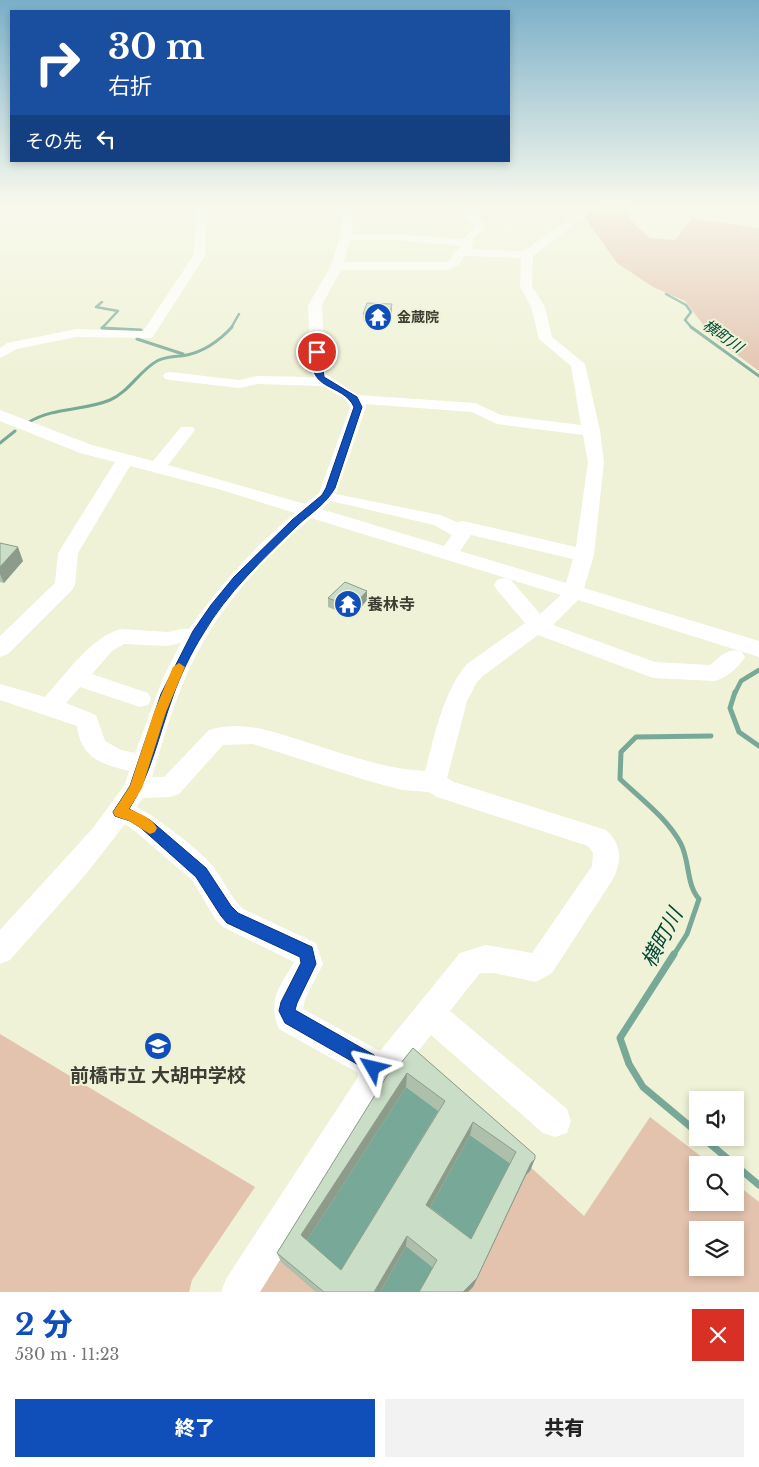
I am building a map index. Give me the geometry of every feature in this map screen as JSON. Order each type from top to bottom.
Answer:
[{"type":"street","points":[[0,354],[12,346],[76,333],[147,335],[194,263]]},
{"type":"street","points":[[0,950],[77,866],[120,812],[136,788],[142,764],[167,694],[195,637],[215,607],[238,579],[326,496],[330,488],[357,414],[357,402],[320,378],[318,367],[315,305],[337,266],[448,266],[453,263]]},
{"type":"street","points":[[434,782],[456,701],[469,677],[475,670],[531,629],[539,626],[567,600],[573,592],[584,555],[596,462],[592,431],[578,364],[546,339],[538,307],[526,286],[527,263]]},
{"type":"street","points":[[238,369],[318,367]]},
{"type":"street","points":[[170,376],[239,384],[257,380],[326,382]]},
{"type":"street","points":[[354,399],[475,408],[497,419],[592,431]]},
{"type":"street","points":[[0,415],[86,449],[224,485],[759,649]]},
{"type":"street","points":[[157,468],[187,430]]},
{"type":"street","points":[[0,649],[65,585],[68,552],[119,467],[126,460]]},
{"type":"street","points":[[338,499],[440,521],[456,528],[462,535],[448,554]]},
{"type":"street","points":[[456,528],[463,527],[584,555]]},
{"type":"street","points":[[504,585],[539,626],[653,670],[715,673],[734,657]]},
{"type":"street","points":[[49,707],[104,646],[121,636],[168,639],[180,636],[195,637]]},
{"type":"street","points":[[76,677],[140,699]]},
{"type":"street","points":[[0,692],[88,721],[91,738],[97,747],[126,762],[142,764]]},
{"type":"street","points":[[136,788],[170,786],[217,736],[253,735],[402,780],[434,782],[446,790],[597,838],[606,848],[607,861],[604,871],[542,963],[536,968],[530,968],[494,959],[477,959],[463,971],[383,1071],[375,1076],[239,1292]]},
{"type":"street","points":[[120,812],[146,824],[201,872],[226,911],[233,918],[306,953],[309,964],[289,1002],[287,1011],[290,1018],[368,1061],[373,1068],[375,1076]]},
{"type":"street","points":[[429,1013],[555,1121]]},
{"type":"shaded area","points":[[617,263],[759,263],[759,371],[702,329],[702,323],[685,301],[653,287]]},
{"type":"shaded area","points":[[0,1034],[255,1187],[192,1280],[189,1292],[0,1292]]},
{"type":"shaded area","points":[[408,1055],[584,1216],[650,1117],[700,1156],[689,1156],[689,1211],[744,1211],[744,1190],[759,1202],[759,1292],[255,1292]]},
{"type":"water","points":[[406,1087],[443,1114],[343,1280],[304,1245]]},
{"type":"water","points":[[470,1135],[511,1164],[467,1249],[425,1216]]},
{"type":"water","points":[[406,1246],[435,1269],[422,1292],[380,1292]]},
{"type":"building","points":[[367,303],[392,304],[389,316],[363,314]]},
{"type":"building","points":[[0,543],[18,547],[0,567]]},
{"type":"building","points":[[345,582],[367,591],[352,607],[328,598]]},
{"type":"building","points":[[413,1048],[535,1155],[535,1159],[531,1163],[477,1278],[463,1292],[419,1292],[437,1260],[407,1236],[374,1292],[324,1292],[277,1253],[388,1074],[396,1069]],"holes":[[[407,1073],[445,1101],[341,1270],[301,1235]],[[473,1122],[516,1152],[471,1239],[426,1205]]]},
{"type":"waterway","name":"横町川","points":[[666,294],[686,305],[691,312],[685,320],[691,327]]},
{"type":"waterway","points":[[102,302],[96,307],[118,311],[102,328]]},
{"type":"waterway","points":[[231,328],[239,314]]},
{"type":"waterway","name":"横町川","points":[[691,327],[759,376]]},
{"type":"waterway","points":[[102,328],[141,330],[137,339],[183,354]]},
{"type":"waterway","points":[[29,422],[59,411],[90,406],[110,400],[123,392],[145,370],[160,359],[200,351],[217,341],[231,328]]},
{"type":"waterway","points":[[0,443],[15,431]]},
{"type":"waterway","name":"横町川","points":[[735,693],[741,681],[759,670]]},
{"type":"waterway","name":"横町川","points":[[735,692],[730,708],[739,732],[759,746]]},
{"type":"waterway","name":"横町川","points":[[673,956],[687,934],[699,899],[692,887],[681,844],[669,826],[620,779],[621,752],[636,737],[711,736]]},
{"type":"waterway","name":"横町川","points":[[674,954],[620,1038],[629,1064],[643,1087],[689,1125]]},
{"type":"waterway","name":"横町川","points":[[713,1146],[759,1185]]},
{"type":"slow traffic","points":[[150,828],[134,817],[120,812],[136,788],[142,764],[160,712],[179,667]]},
{"type":"place","name":"金蔵院","points":[[378,317]]},
{"type":"place","name":"養林寺","points":[[348,604]]},
{"type":"place","name":"前橋市立 大胡中学校","points":[[158,1046]]},
{"type":"route","points":[[317,352],[320,378],[354,399],[358,407],[330,488],[326,496],[318,504],[296,522],[238,579],[215,607],[197,634],[167,694],[142,764],[136,788],[120,812],[146,824],[201,872],[226,911],[233,918],[240,923],[300,948],[306,953],[309,958],[309,964],[289,1002],[287,1011],[290,1018],[368,1061],[373,1068]]}]
